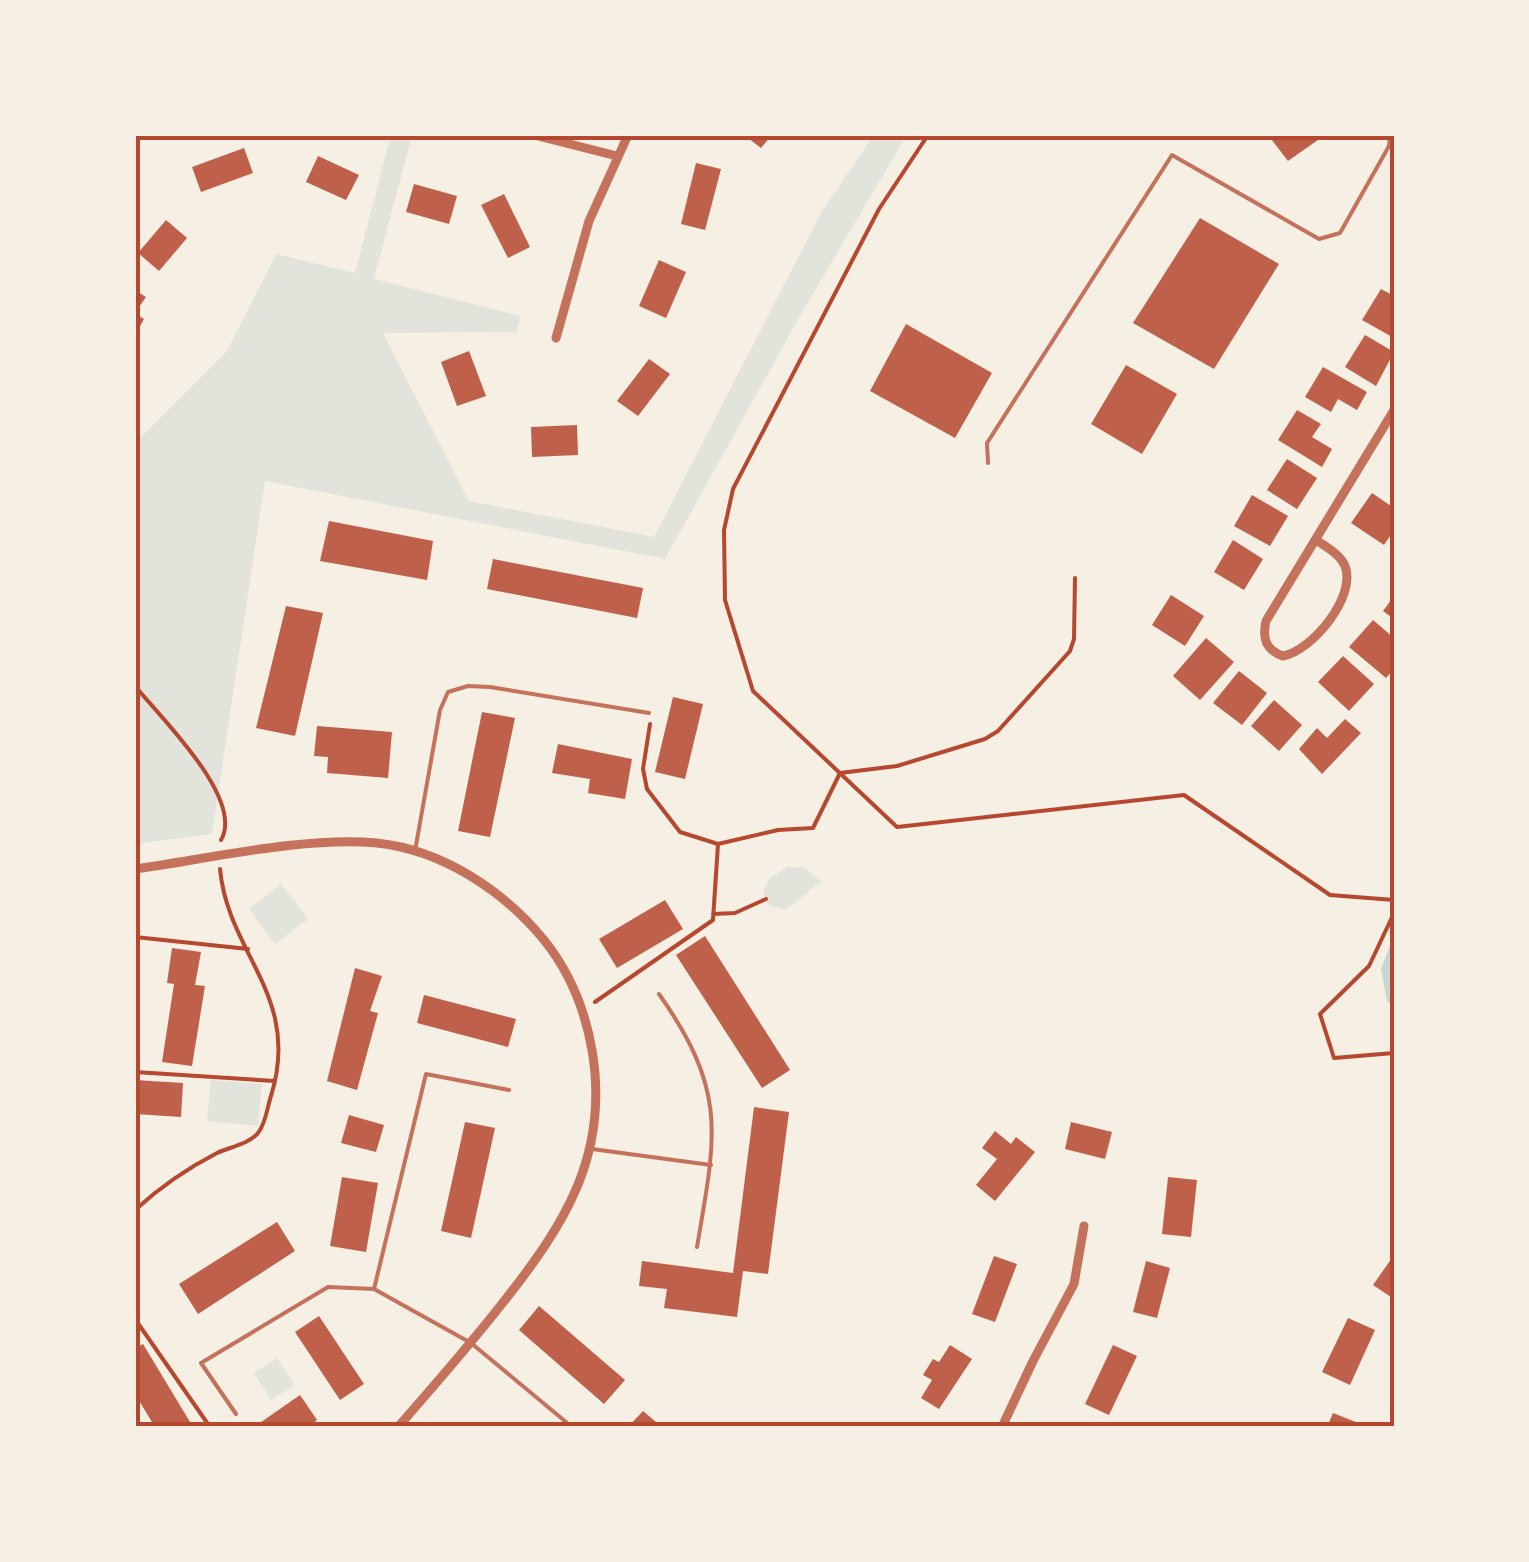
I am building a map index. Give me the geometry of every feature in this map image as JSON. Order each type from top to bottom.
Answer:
[{"type":"street","points":[[534,135],[617,156]]},
{"type":"street","points":[[556,338],[589,222],[628,135]]},
{"type":"street","points":[[1316,540],[1340,556],[1346,567],[1347,588],[1342,602],[1306,648],[1283,656],[1272,652],[1264,641],[1266,621],[1394,410]]},
{"type":"street","points":[[135,869],[339,842],[381,844],[415,852],[478,880],[506,900],[552,950],[570,979],[582,1010],[595,1069],[596,1104],[590,1149],[574,1198],[558,1230],[471,1343],[398,1427]]},
{"type":"street","points":[[1002,1427],[1074,1284],[1084,1226]]},
{"type":"lane","points":[[988,463],[987,443],[1172,155],[1319,239],[1340,233],[1389,146],[1390,135]]},
{"type":"lane","points":[[415,852],[440,710],[448,692],[468,686],[490,688],[649,713]]},
{"type":"lane","points":[[659,994],[685,1031],[704,1074],[713,1114],[711,1166],[697,1246]]},
{"type":"lane","points":[[374,1290],[426,1074],[509,1090]]},
{"type":"lane","points":[[590,1149],[711,1166]]},
{"type":"lane","points":[[236,1414],[201,1363],[328,1287],[374,1290],[471,1343],[572,1427]]},
{"type":"path","points":[[928,135],[880,209],[733,489],[724,530],[725,600],[752,691],[897,827],[1184,795],[1330,895],[1394,900]]},
{"type":"path","points":[[840,773],[897,766],[998,731],[1070,652],[1074,639],[1075,578]]},
{"type":"path","points":[[135,686],[193,756],[223,805],[227,822],[219,857],[225,898],[278,1028],[279,1061],[264,1123],[255,1136],[184,1173],[135,1210]]},
{"type":"path","points":[[649,713],[643,769],[647,789],[680,832],[718,844],[764,832],[814,828],[840,773]]},
{"type":"path","points":[[582,1010],[713,920],[718,844]]},
{"type":"path","points":[[713,914],[735,913],[766,899]]},
{"type":"path","points":[[1394,913],[1369,966],[1320,1014],[1334,1058],[1394,1053]]},
{"type":"path","points":[[135,937],[248,950]]},
{"type":"path","points":[[135,1072],[275,1081]]},
{"type":"path","points":[[135,1318],[210,1427]]},
{"type":"shaded area","points":[[391,135],[412,135],[374,279],[521,316],[516,332],[383,333],[469,501],[654,537],[822,211],[874,135],[907,135],[805,307],[665,559],[265,481],[212,834],[135,844],[135,443],[227,351],[276,254],[355,273]]},
{"type":"shaded area","points":[[787,867],[803,867],[822,881],[785,910],[768,905],[763,891],[770,878]]},
{"type":"shaded area","points":[[281,884],[308,919],[275,944],[249,909]]},
{"type":"shaded area","points":[[1394,934],[1394,1006],[1387,1001],[1381,969]]},
{"type":"shaded area","points":[[211,1080],[262,1084],[258,1126],[207,1121]]},
{"type":"shaded area","points":[[277,1358],[295,1385],[271,1400],[254,1373]]},
{"type":"building","points":[[744,135],[772,135],[761,148]]},
{"type":"building","points":[[1268,135],[1325,135],[1288,161]]},
{"type":"building","points":[[244,148],[253,173],[201,192],[192,167]]},
{"type":"building","points":[[318,156],[359,175],[346,200],[306,182]]},
{"type":"building","points":[[696,163],[721,169],[705,230],[681,224]]},
{"type":"building","points":[[414,184],[457,196],[449,224],[406,212]]},
{"type":"building","points":[[504,194],[530,247],[508,258],[481,205]]},
{"type":"building","points":[[1200,218],[1279,264],[1214,369],[1133,323]]},
{"type":"building","points":[[166,220],[187,238],[159,271],[138,253]]},
{"type":"building","points":[[659,260],[686,272],[666,318],[639,306]]},
{"type":"building","points":[[1381,289],[1394,296],[1394,338],[1362,320]]},
{"type":"building","points":[[135,290],[146,297],[135,313]]},
{"type":"building","points":[[135,313],[144,319],[138,330],[135,328]]},
{"type":"building","points":[[906,324],[992,373],[955,438],[870,391]]},
{"type":"building","points":[[1365,335],[1394,352],[1376,386],[1345,367]]},
{"type":"building","points":[[469,351],[486,396],[457,406],[441,362]]},
{"type":"building","points":[[649,359],[670,374],[638,416],[617,401]]},
{"type":"building","points":[[1126,365],[1177,394],[1142,454],[1091,424]]},
{"type":"building","points":[[1323,367],[1367,392],[1357,410],[1338,399],[1331,412],[1305,397]]},
{"type":"building","points":[[1297,410],[1321,424],[1312,437],[1332,449],[1322,467],[1278,440]]},
{"type":"building","points":[[577,425],[578,455],[532,457],[531,427]]},
{"type":"building","points":[[1287,459],[1317,478],[1297,509],[1267,490]]},
{"type":"building","points":[[1372,493],[1394,508],[1394,530],[1384,545],[1351,523]]},
{"type":"building","points":[[1252,495],[1288,516],[1270,546],[1234,526]]},
{"type":"building","points":[[329,521],[433,541],[427,580],[320,561]]},
{"type":"building","points":[[1233,540],[1263,559],[1244,590],[1214,572]]},
{"type":"building","points":[[493,559],[643,588],[637,618],[487,589]]},
{"type":"building","points":[[1171,595],[1204,616],[1185,646],[1152,625]]},
{"type":"building","points":[[1394,596],[1394,619],[1383,611]]},
{"type":"building","points":[[286,606],[323,613],[295,736],[256,728]]},
{"type":"building","points":[[1373,620],[1394,638],[1394,669],[1386,678],[1349,647]]},
{"type":"building","points":[[1206,638],[1234,662],[1200,700],[1173,676]]},
{"type":"building","points":[[1343,656],[1374,684],[1349,711],[1318,682]]},
{"type":"building","points":[[1239,671],[1267,693],[1242,725],[1213,703]]},
{"type":"building","points":[[673,697],[703,704],[685,779],[655,772]]},
{"type":"building","points":[[1274,700],[1302,725],[1279,751],[1251,726]]},
{"type":"building","points":[[482,712],[515,718],[490,837],[458,831]]},
{"type":"building","points":[[1345,719],[1361,733],[1322,774],[1299,749],[1317,728],[1327,738]]},
{"type":"building","points":[[317,726],[392,732],[388,778],[327,773],[328,757],[314,756]]},
{"type":"building","points":[[558,744],[632,759],[625,799],[588,793],[590,779],[552,773]]},
{"type":"building","points":[[665,900],[683,929],[617,968],[599,939]]},
{"type":"building","points":[[705,936],[790,1070],[762,1088],[676,955]]},
{"type":"building","points":[[172,948],[201,952],[195,985],[205,986],[192,1066],[162,1062],[174,984],[167,983]]},
{"type":"building","points":[[355,968],[382,976],[370,1011],[378,1013],[357,1090],[327,1081]]},
{"type":"building","points":[[424,995],[516,1019],[508,1047],[417,1023]]},
{"type":"building","points":[[135,1080],[183,1083],[181,1117],[135,1114]]},
{"type":"building","points":[[754,1107],[789,1112],[768,1274],[743,1271],[737,1317],[664,1308],[667,1289],[639,1286],[642,1261],[733,1273]]},
{"type":"building","points":[[349,1115],[384,1125],[376,1152],[341,1143]]},
{"type":"building","points":[[465,1122],[495,1128],[471,1238],[441,1231]]},
{"type":"building","points":[[1071,1122],[1112,1132],[1105,1159],[1065,1149]]},
{"type":"building","points":[[995,1131],[1011,1144],[1016,1137],[1035,1152],[995,1201],[976,1185],[997,1159],[982,1148]]},
{"type":"building","points":[[342,1177],[378,1183],[366,1252],[330,1246]]},
{"type":"building","points":[[1168,1177],[1197,1180],[1191,1237],[1162,1234]]},
{"type":"building","points":[[277,1222],[295,1251],[198,1314],[179,1284]]},
{"type":"building","points":[[1394,1255],[1394,1299],[1373,1285]]},
{"type":"building","points":[[994,1256],[1017,1264],[995,1322],[972,1314]]},
{"type":"building","points":[[1146,1261],[1170,1268],[1157,1318],[1133,1312]]},
{"type":"building","points":[[539,1306],[625,1380],[604,1404],[519,1330]]},
{"type":"building","points":[[319,1316],[364,1384],[340,1400],[295,1332]]},
{"type":"building","points":[[1348,1318],[1375,1330],[1350,1385],[1322,1372]]},
{"type":"building","points":[[143,1344],[193,1427],[155,1427],[135,1394],[135,1348]]},
{"type":"building","points":[[950,1345],[972,1359],[939,1409],[921,1398],[932,1380],[923,1375],[933,1359],[939,1362]]},
{"type":"building","points":[[1113,1345],[1137,1356],[1109,1415],[1085,1404]]},
{"type":"building","points":[[300,1395],[317,1420],[308,1427],[254,1427]]},
{"type":"building","points":[[643,1411],[662,1427],[628,1427]]},
{"type":"building","points":[[1333,1413],[1356,1422],[1354,1427],[1327,1427]]}]
